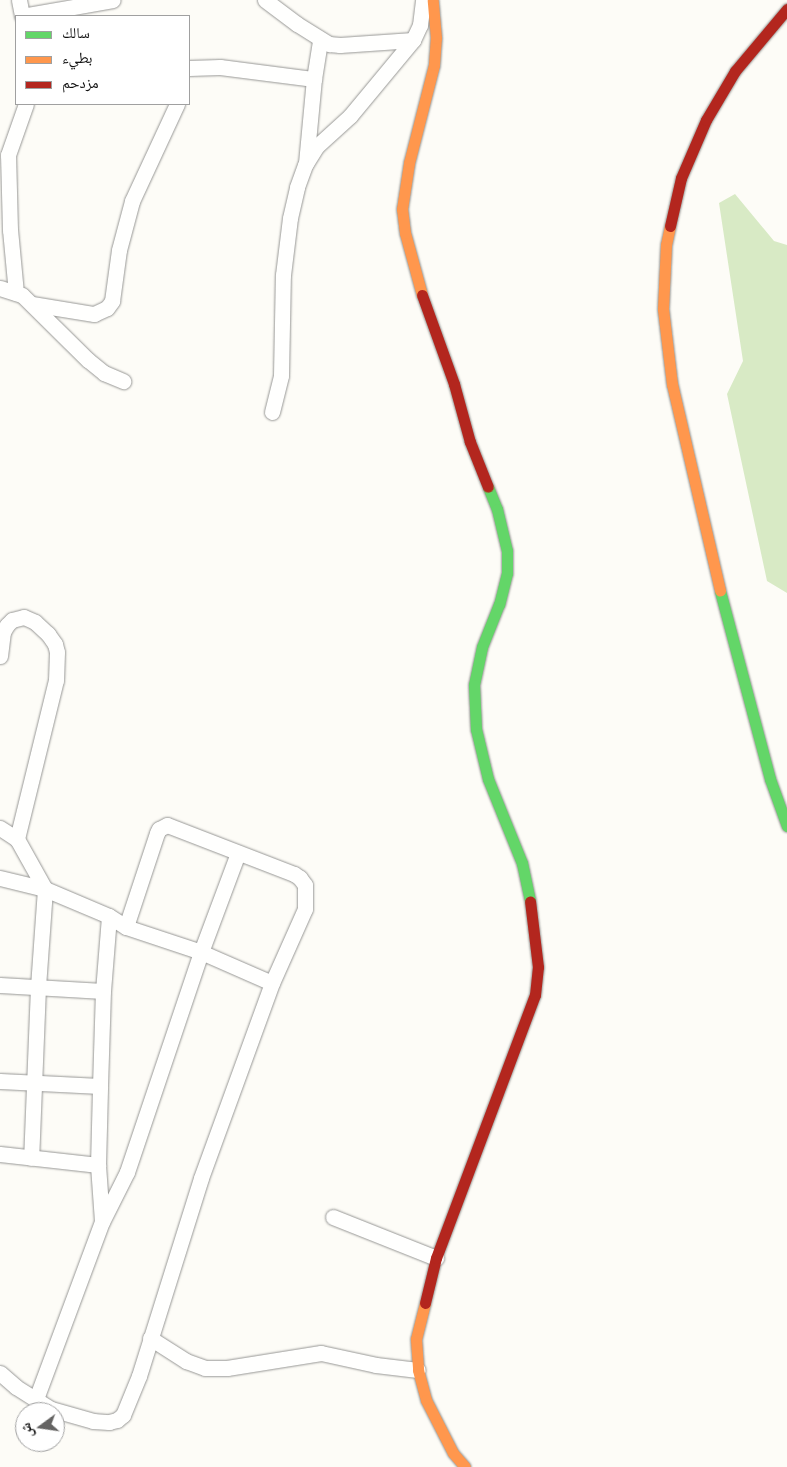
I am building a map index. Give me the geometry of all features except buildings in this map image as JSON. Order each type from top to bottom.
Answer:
[{"type":"main road","points":[[433,0],[436,38],[434,65],[409,162],[402,209],[409,252],[454,384],[470,442],[497,509],[507,551],[507,573],[499,604],[482,647],[474,686],[476,729],[488,779],[522,863],[530,896],[538,967],[535,995],[436,1258],[416,1339],[418,1370],[426,1400],[439,1429],[453,1453],[466,1467]]},
{"type":"main road","points":[[787,9],[735,71],[706,120],[681,178],[666,245],[663,300],[666,348],[672,384],[712,561],[750,712],[770,779],[787,826]]},
{"type":"street","points":[[19,0],[22,15]]},
{"type":"street","points":[[28,15],[113,0]]},
{"type":"street","points":[[265,0],[320,40],[340,45],[413,40]]},
{"type":"street","points":[[306,164],[318,146],[350,116],[413,40],[420,25],[423,0]]},
{"type":"street","points":[[272,412],[281,374],[282,284],[286,247],[293,201],[306,164],[314,79],[320,40]]},
{"type":"street","points":[[190,71],[220,67],[314,79]]},
{"type":"street","points":[[16,293],[10,230],[8,155],[26,105]]},
{"type":"street","points":[[32,304],[94,314],[107,308],[112,301],[119,250],[132,201],[177,105]]},
{"type":"street","points":[[0,288],[16,293],[32,304],[88,360],[104,373],[123,381]]},
{"type":"street","points":[[0,656],[3,632],[7,624],[12,620],[24,617],[35,622],[48,634],[55,644],[57,652],[56,680],[17,839]]},
{"type":"street","points":[[0,1373],[16,1387],[52,1409],[93,1420],[117,1420],[128,1405],[201,1178],[272,983],[305,909],[305,885],[294,874],[167,825],[160,828],[126,927]]},
{"type":"street","points":[[0,828],[17,839],[45,889],[38,987],[32,1158]]},
{"type":"street","points":[[36,1399],[102,1222],[127,1172],[201,952],[238,853]]},
{"type":"street","points":[[0,878],[45,889],[109,916],[126,927],[201,952],[272,983]]},
{"type":"street","points":[[102,1222],[98,1165],[103,991],[109,916]]},
{"type":"street","points":[[0,985],[103,991]]},
{"type":"street","points":[[0,1080],[100,1086]]},
{"type":"street","points":[[0,1154],[98,1165]]},
{"type":"street","points":[[333,1217],[436,1258]]},
{"type":"street","points":[[150,1338],[186,1361],[205,1368],[227,1368],[322,1353],[376,1365],[418,1370]]},
{"type":"green space","points":[[735,194],[774,241],[787,245],[787,593],[767,581],[727,394],[743,361],[719,203]]},
{"type":"traffic: fast","points":[[488,487],[497,509],[507,551],[507,573],[499,604],[482,647],[474,685],[476,729],[488,779],[522,863],[530,901]]},
{"type":"traffic: fast","points":[[720,591],[770,779],[787,826]]},
{"type":"traffic: slow","points":[[422,295],[405,233],[402,209],[409,163],[434,65],[436,38],[433,0]]},
{"type":"traffic: slow","points":[[670,226],[666,245],[663,309],[672,384],[720,591]]},
{"type":"traffic: slow","points":[[425,1303],[416,1339],[418,1370],[426,1400],[453,1453],[465,1467]]},
{"type":"traffic: jam","points":[[670,226],[681,178],[706,120],[735,71],[787,9]]},
{"type":"traffic: jam","points":[[422,295],[454,384],[470,442],[488,487]]},
{"type":"traffic: jam","points":[[425,1303],[436,1258],[535,995],[538,967],[530,901]]}]
